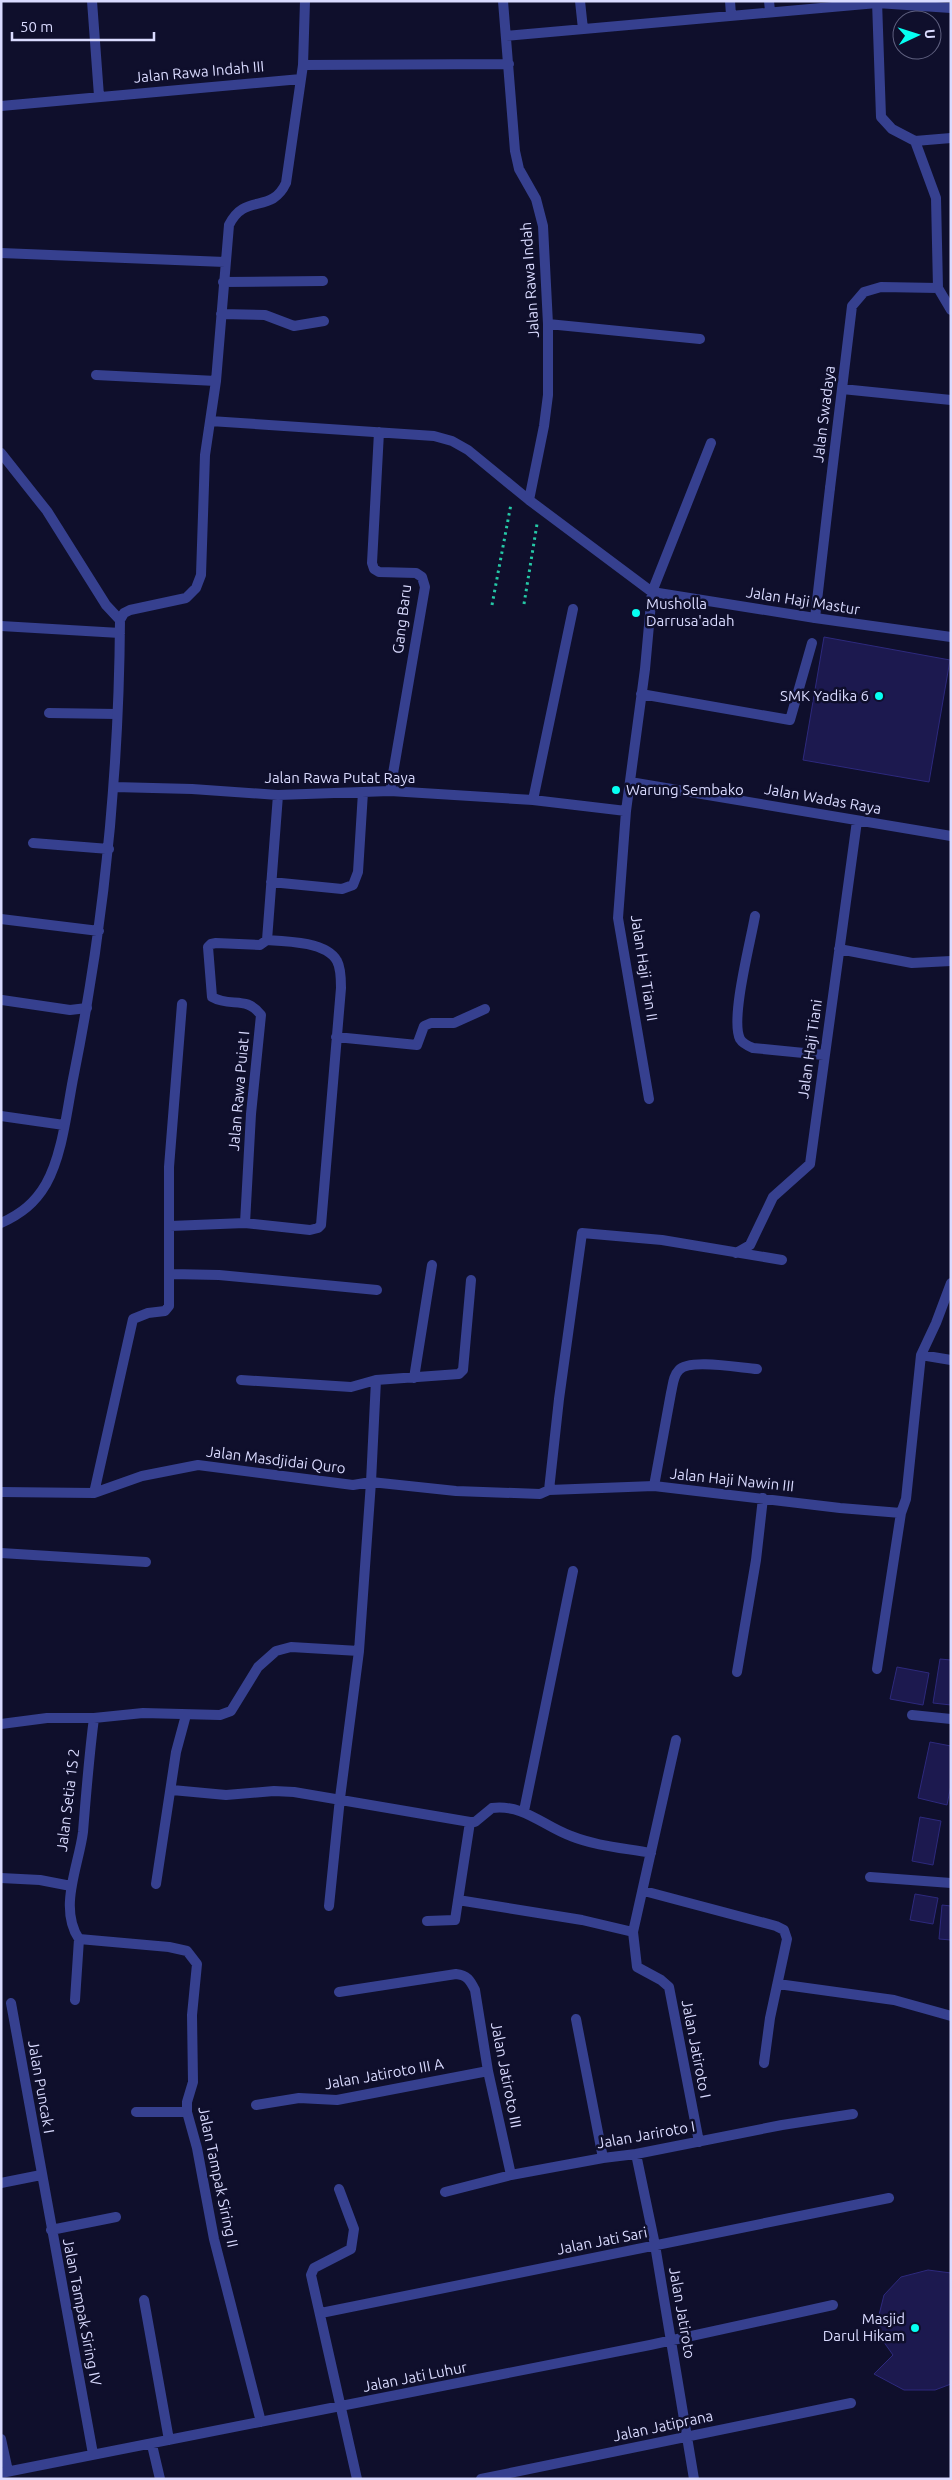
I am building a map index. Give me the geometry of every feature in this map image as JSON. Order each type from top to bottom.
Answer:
[{"type":"street","points":[[92,1],[99,96]]},
{"type":"street","points":[[1,1222],[16,1216],[32,1203],[46,1184],[64,1125],[87,1008],[109,849],[114,788],[120,620],[124,613],[130,610],[186,598],[196,588],[201,575],[205,455],[216,381],[224,262],[229,225],[234,214],[243,207],[271,201],[281,194],[286,183],[303,64],[305,1]]},
{"type":"street","name":"Jalan Rawa Indah","points":[[503,1],[515,152],[519,168],[536,199],[543,226],[548,324],[548,395],[544,426],[529,500]]},
{"type":"street","points":[[580,1],[583,29]]},
{"type":"street","points":[[730,1],[731,15]]},
{"type":"street","points":[[506,36],[731,15],[770,6],[877,2],[951,8]]},
{"type":"street","points":[[877,2],[881,117],[892,129],[915,140],[951,138]]},
{"type":"street","points":[[303,64],[509,64]]},
{"type":"street","name":"Jalan Rawa Indah III","points":[[1,106],[301,79]]},
{"type":"street","points":[[915,140],[936,198],[938,288],[951,310]]},
{"type":"street","points":[[1,253],[224,262]]},
{"type":"street","points":[[223,282],[323,281]]},
{"type":"street","name":"Jalan Swadaya","points":[[815,618],[852,306],[864,292],[881,287],[938,288]]},
{"type":"street","points":[[221,314],[265,315],[294,326],[324,321]]},
{"type":"street","points":[[548,324],[700,339]]},
{"type":"street","points":[[96,375],[216,381]]},
{"type":"street","points":[[842,389],[951,400]]},
{"type":"street","points":[[210,421],[434,436],[452,441],[468,450],[539,508],[652,592]]},
{"type":"street","name":"Gang Baru","points":[[379,432],[372,563],[374,569],[380,572],[416,573],[422,577],[425,587],[390,791]]},
{"type":"street","name":"Jalan Haji Tian II","points":[[649,1099],[618,918],[626,811],[652,592],[711,443]]},
{"type":"street","points":[[1,453],[46,511],[106,605],[120,620]]},
{"type":"street","name":"Jalan Haji Mastur","points":[[652,592],[951,637]]},
{"type":"street","points":[[533,800],[574,609]]},
{"type":"street","points":[[1,626],[120,633]]},
{"type":"street","points":[[641,694],[790,720],[812,643]]},
{"type":"street","points":[[49,713],[117,714]]},
{"type":"street","name":"Jalan Wadas Raya","points":[[630,782],[951,836]]},
{"type":"street","name":"Jalan Rawa Putat Raya","points":[[114,788],[192,789],[278,795],[390,791],[533,800],[626,811]]},
{"type":"street","points":[[271,882],[342,889],[353,885],[358,872],[363,792]]},
{"type":"street","points":[[267,940],[278,795]]},
{"type":"street","name":"Jalan Haji Tiani","points":[[736,1253],[750,1245],[773,1197],[810,1164],[857,820]]},
{"type":"street","points":[[33,843],[109,849]]},
{"type":"street","points":[[755,916],[741,988],[738,1028],[740,1039],[753,1048],[824,1055]]},
{"type":"street","points":[[1,919],[99,931]]},
{"type":"street","name":"Jalan Rawa Puiat I","points":[[267,940],[318,946],[330,952],[338,962],[341,988],[321,1225],[310,1230],[245,1223],[251,1114],[261,1015],[252,1005],[247,1003],[223,1001],[212,997],[208,947],[216,943],[260,945],[267,940]]},
{"type":"street","points":[[839,949],[912,963],[951,961]]},
{"type":"street","points":[[2,1000],[70,1010],[87,1008]]},
{"type":"street","points":[[94,1493],[133,1319],[168,1309],[171,1274],[169,1167],[182,1004]]},
{"type":"street","points":[[336,1037],[417,1045],[424,1026],[431,1023],[454,1023],[485,1009]]},
{"type":"street","points":[[1,1116],[64,1125]]},
{"type":"street","points":[[170,1226],[245,1223]]},
{"type":"street","points":[[550,1490],[559,1399],[582,1232],[662,1240],[782,1260]]},
{"type":"street","points":[[414,1378],[432,1265]]},
{"type":"street","points":[[171,1274],[219,1275],[377,1290]]},
{"type":"street","points":[[242,1380],[350,1386],[376,1380],[455,1375],[463,1370],[471,1280]]},
{"type":"street","points":[[877,1670],[901,1513],[906,1499],[922,1354],[936,1324],[951,1283]]},
{"type":"street","points":[[922,1354],[951,1360]]},
{"type":"street","points":[[654,1486],[672,1385],[679,1369],[690,1364],[757,1369]]},
{"type":"street","points":[[329,1906],[340,1798],[359,1651],[376,1380]]},
{"type":"street","name":"Jalan Masdjidai Quro","points":[[1,1492],[94,1493],[142,1476],[198,1465],[353,1485],[371,1482]]},
{"type":"street","name":"Jalan Haji Nawin III","points":[[371,1482],[456,1491],[540,1494],[550,1490],[654,1486],[840,1508],[901,1513]]},
{"type":"street","points":[[737,1672],[756,1560],[763,1498]]},
{"type":"street","points":[[1,1553],[146,1562]]},
{"type":"street","points":[[524,1811],[573,1571]]},
{"type":"street","points":[[1,1724],[48,1718],[94,1718],[144,1713],[220,1716],[231,1711],[258,1667],[276,1651],[291,1647],[359,1651]]},
{"type":"street","points":[[156,1884],[172,1790],[176,1752],[186,1715]]},
{"type":"street","points":[[912,1715],[951,1719]]},
{"type":"street","name":"Jalan Setia 1S 2","points":[[71,1886],[82,1834],[94,1718]]},
{"type":"street","points":[[676,1740],[644,1891],[776,1926],[784,1930],[787,1939],[764,2063]]},
{"type":"street","points":[[172,1790],[226,1795],[274,1791],[294,1792],[340,1798],[470,1822],[476,1822],[492,1808],[510,1807],[524,1811],[570,1836],[591,1843],[651,1853]]},
{"type":"street","points":[[427,1921],[455,1920],[470,1822]]},
{"type":"street","points":[[870,1877],[951,1883]]},
{"type":"street","points":[[1,1878],[40,1880],[71,1886],[72,1925],[79,1939],[75,2000]]},
{"type":"street","name":"Jalan Jatiroto I","points":[[644,1891],[633,1932],[637,1967],[661,1980],[669,1987],[699,2142]]},
{"type":"street","points":[[458,1900],[582,1920],[633,1932]]},
{"type":"street","name":"Jalan Tampak Siring II","points":[[79,1939],[169,1947],[187,1951],[197,1964],[192,2015],[193,2082],[187,2102],[187,2112],[197,2148],[214,2239],[261,2422]]},
{"type":"street","name":"Jalan Jatiroto III","points":[[339,1992],[456,1974],[464,1975],[470,1980],[475,1990],[488,2071],[511,2175]]},
{"type":"street","points":[[778,1984],[894,2000],[951,2016]]},
{"type":"street","name":"Jalan Puncak I","points":[[11,2003],[41,2175]]},
{"type":"street","points":[[576,2019],[603,2158]]},
{"type":"street","name":"Jalan Jatiroto III A","points":[[256,2106],[299,2098],[337,2100],[488,2071]]},
{"type":"street","points":[[136,2112],[187,2112]]},
{"type":"street","name":"Jalan Jariroto I","points":[[445,2192],[511,2175],[853,2114]]},
{"type":"street","name":"Jalan Jatiroto","points":[[636,2154],[672,2340],[694,2479]]},
{"type":"street","points":[[1,2183],[41,2175]]},
{"type":"street","name":"Jalan Tampak Siring IV","points":[[41,2175],[93,2454]]},
{"type":"street","points":[[339,2189],[354,2229],[351,2249],[314,2268],[311,2275],[321,2313],[356,2479]]},
{"type":"street","name":"Jalan Jati Sari","points":[[321,2313],[889,2198]]},
{"type":"street","points":[[52,2230],[116,2217]]},
{"type":"street","points":[[144,2300],[169,2440]]},
{"type":"street","name":"Jalan Jati Luhur","points":[[4,2472],[341,2407],[672,2340],[833,2305]]},
{"type":"street","name":"Jalan Jatiprana","points":[[481,2479],[851,2402]]},
{"type":"street","points":[[1,2439],[4,2472]]},
{"type":"street","points":[[152,2444],[160,2479]]},
{"type":"path","points":[[492,605],[514,488]]},
{"type":"path","points":[[524,604],[539,508]]},
{"type":"building","name":"SMK Yadika 6","points":[[824,637],[950,660],[929,782],[803,760]]},
{"type":"building","points":[[940,1659],[951,1660],[951,1705],[933,1703]]},
{"type":"building","points":[[897,1667],[929,1673],[923,1705],[890,1699]]},
{"type":"building","points":[[930,1742],[951,1746],[951,1785],[947,1805],[918,1798]]},
{"type":"building","points":[[920,1817],[941,1821],[933,1865],[912,1861]]},
{"type":"building","points":[[915,1894],[938,1898],[933,1924],[910,1920]]},
{"type":"building","points":[[942,1905],[951,1906],[951,1940],[939,1939]]},
{"type":"building","name":"Masjid Darul Hikam","points":[[928,2270],[951,2273],[951,2384],[935,2390],[904,2390],[874,2374],[893,2355],[881,2338],[878,2319],[884,2295],[901,2277]]},
{"type":"place","name":"Musholla Darrusa'adah","points":[[636,613]]},
{"type":"place","name":"SMK Yadika 6","points":[[879,696]]},
{"type":"place","name":"Warung Sembako","points":[[616,790]]},
{"type":"place","name":"Masjid Darul Hikam","points":[[915,2328]]}]
